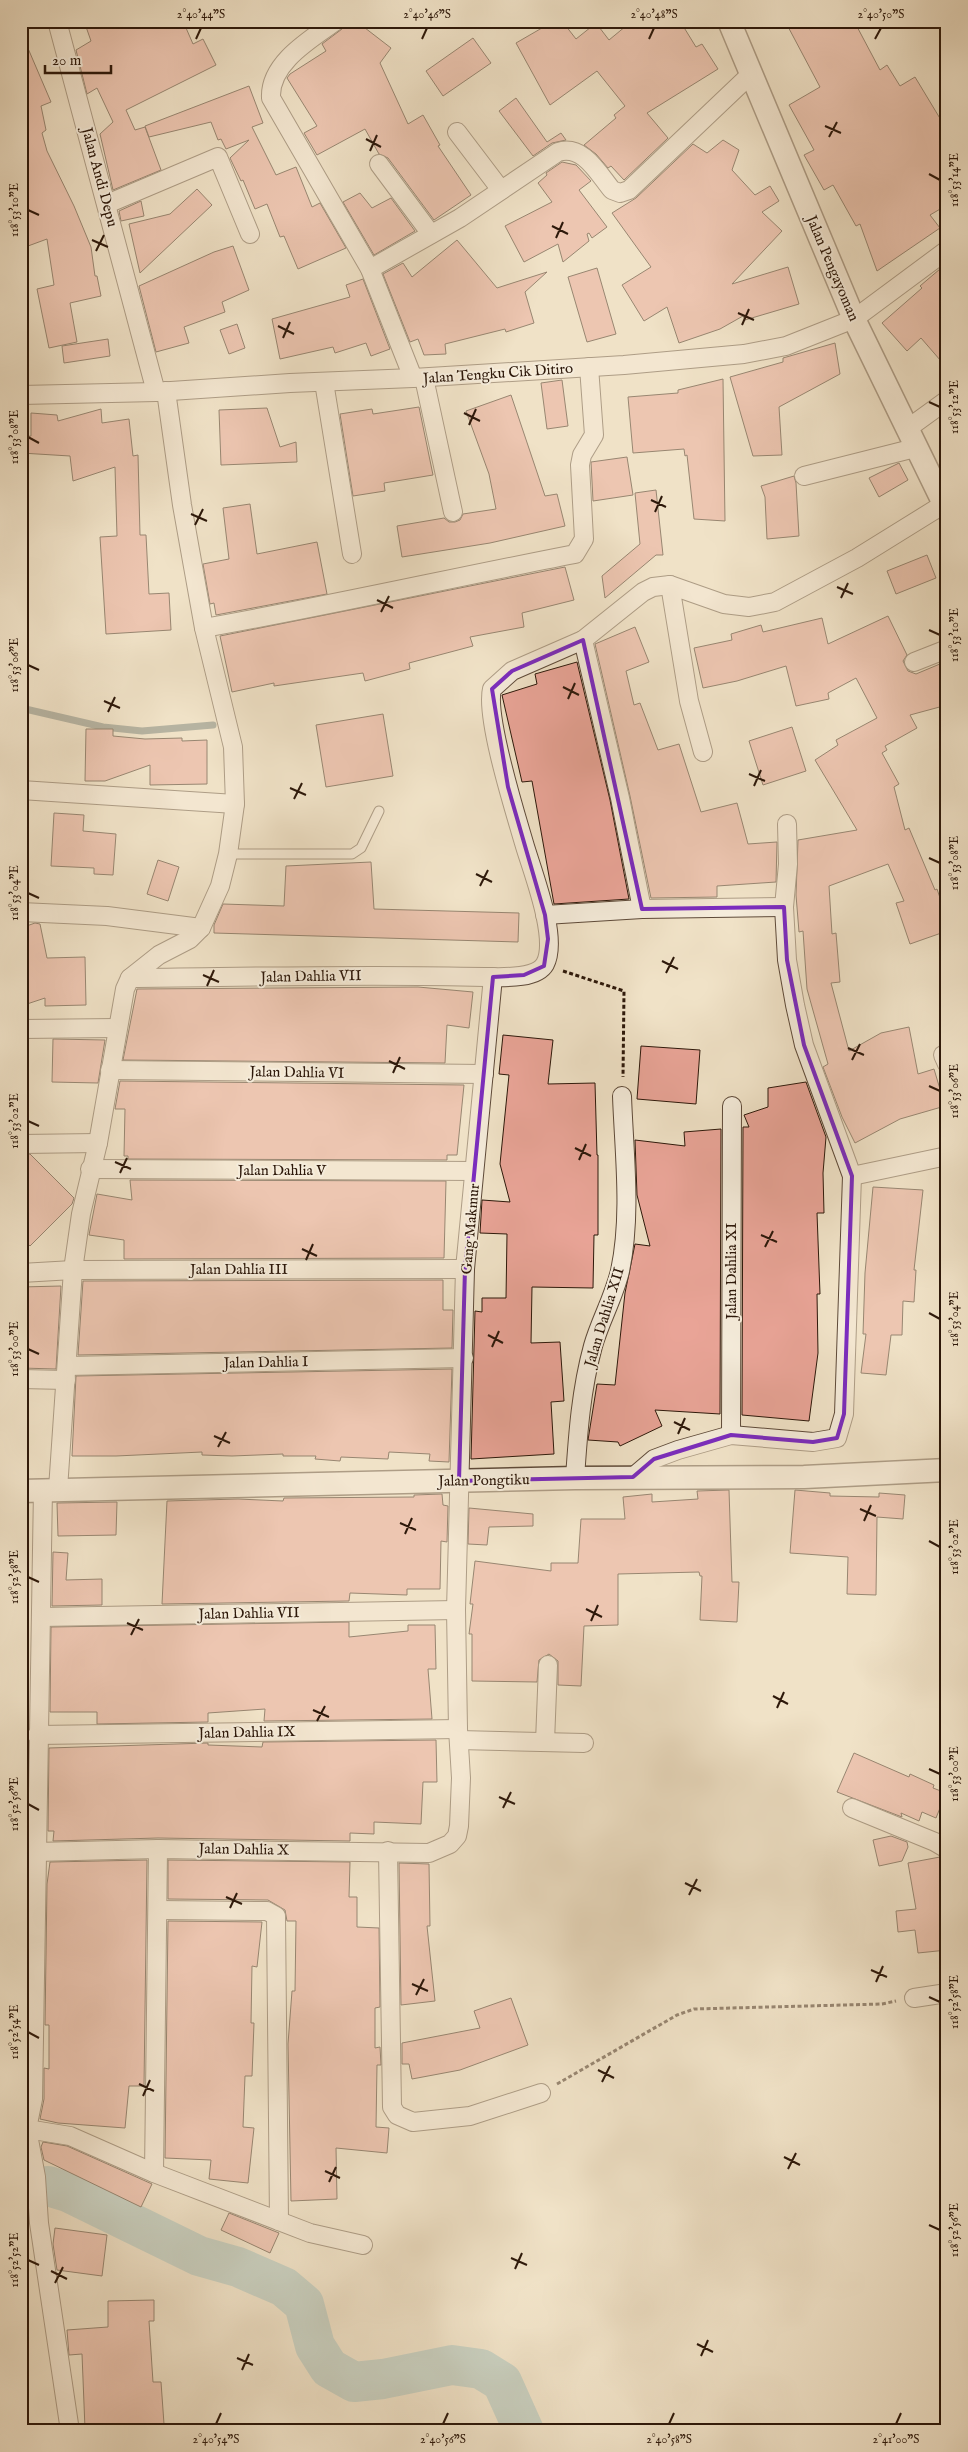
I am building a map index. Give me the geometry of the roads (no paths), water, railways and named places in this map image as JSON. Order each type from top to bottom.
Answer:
[{"type":"street","name":"Jalan Andi Depu","points":[[57,21],[161,391],[214,678],[229,726],[233,747],[235,804],[228,854],[220,886],[201,928]]},
{"type":"street","points":[[336,21],[284,63],[273,82],[271,98],[370,269],[419,378],[453,512]]},
{"type":"street","name":"Jalan Pengayoman","points":[[729,21],[854,319],[939,494]]},
{"type":"street","points":[[370,269],[460,218],[549,156],[566,149],[580,152],[612,190],[620,192],[629,190],[751,74]]},
{"type":"street","points":[[458,132],[501,190]]},
{"type":"street","points":[[107,204],[218,157],[250,234]]},
{"type":"street","points":[[379,164],[431,234]]},
{"type":"street","name":"Jalan Tengku Cik Ditiro","points":[[21,395],[161,391],[419,378],[589,367],[744,354],[770,350],[786,346],[854,319],[947,250]]},
{"type":"street","points":[[204,628],[311,609],[445,579],[575,554],[584,540],[580,465],[582,455],[594,435],[589,367]]},
{"type":"street","points":[[324,382],[352,554]]},
{"type":"street","points":[[804,476],[911,438],[947,400]]},
{"type":"street","points":[[784,907],[642,909],[545,915],[508,787],[490,694],[496,682],[512,671],[583,640],[653,587],[670,585],[724,604],[749,607],[775,602],[857,558],[939,494]]},
{"type":"street","points":[[670,585],[689,701],[703,752]]},
{"type":"street","points":[[583,640],[620,798],[642,909]]},
{"type":"street","points":[[914,662],[947,649]]},
{"type":"street","points":[[21,790],[235,804]]},
{"type":"street","points":[[633,1477],[654,1460],[678,1450],[731,1435],[813,1442],[837,1438],[844,1414],[852,1176],[804,1045],[787,960],[784,907],[788,864],[787,824]]},
{"type":"street","points":[[21,912],[107,916],[201,928]]},
{"type":"street","name":"Jalan Dahlia VII","points":[[130,978],[386,975],[492,977],[524,975],[544,966],[547,957],[548,939],[545,915]]},
{"type":"street","points":[[70,2431],[40,2224],[36,2177],[24,2130],[33,2099],[37,1735],[42,1617],[40,1490],[67,1373],[73,1270],[81,1214],[98,1142],[125,989],[130,978],[159,955],[190,940],[201,928]]},
{"type":"street","name":"Gang Makmur","points":[[450,1844],[457,1836],[459,1826],[461,1778],[458,1735],[456,1610],[465,1269],[492,977]]},
{"type":"street","points":[[21,1029],[117,1028]]},
{"type":"street","name":"Jalan Dahlia VI","points":[[110,1070],[484,1074]]},
{"type":"street","name":"Jalan Dahlia XII","points":[[576,1478],[580,1404],[584,1380],[594,1343],[620,1272],[625,1233],[622,1096]]},
{"type":"street","name":"Jalan Dahlia XI","points":[[731,1435],[732,1106]]},
{"type":"street","points":[[21,1144],[98,1142]]},
{"type":"street","points":[[852,1176],[947,1156]]},
{"type":"street","name":"Jalan Dahlia V","points":[[90,1170],[474,1171]]},
{"type":"street","name":"Jalan Dahlia III","points":[[21,1273],[73,1270],[465,1269]]},
{"type":"street","name":"Jalan Dahlia I","points":[[21,1379],[67,1373],[464,1358]]},
{"type":"street","name":"Jalan Pongtiku","points":[[40,1490],[633,1477],[804,1477],[947,1470]]},
{"type":"street","name":"Jalan Dahlia VII","points":[[42,1617],[456,1610]]},
{"type":"street","points":[[545,1742],[548,1665]]},
{"type":"street","name":"Jalan Dahlia IX","points":[[37,1735],[458,1735],[584,1743]]},
{"type":"street","points":[[852,1808],[927,1838],[947,1849]]},
{"type":"street","name":"Jalan Dahlia X","points":[[35,1852],[158,1848],[429,1853],[450,1844]]},
{"type":"street","points":[[154,2173],[158,1848]]},
{"type":"street","points":[[388,1851],[392,2107],[397,2115],[413,2122],[470,2116],[541,2093]]},
{"type":"street","points":[[158,1910],[267,1911],[276,1916],[279,2221]]},
{"type":"street","points":[[914,1998],[947,1993]]},
{"type":"street","points":[[24,2130],[70,2136],[154,2173],[310,2233],[363,2245]]},
{"type":"lane","points":[[228,854],[352,854],[360,848],[379,811]]},
{"type":"waterway","points":[[21,708],[103,727],[142,731],[213,725]]},
{"type":"waterway","points":[[21,2191],[48,2186],[68,2192],[199,2256],[238,2267],[284,2287],[304,2304],[315,2346],[329,2368],[354,2382],[383,2379],[452,2365],[481,2369],[502,2382],[524,2431]]}]
